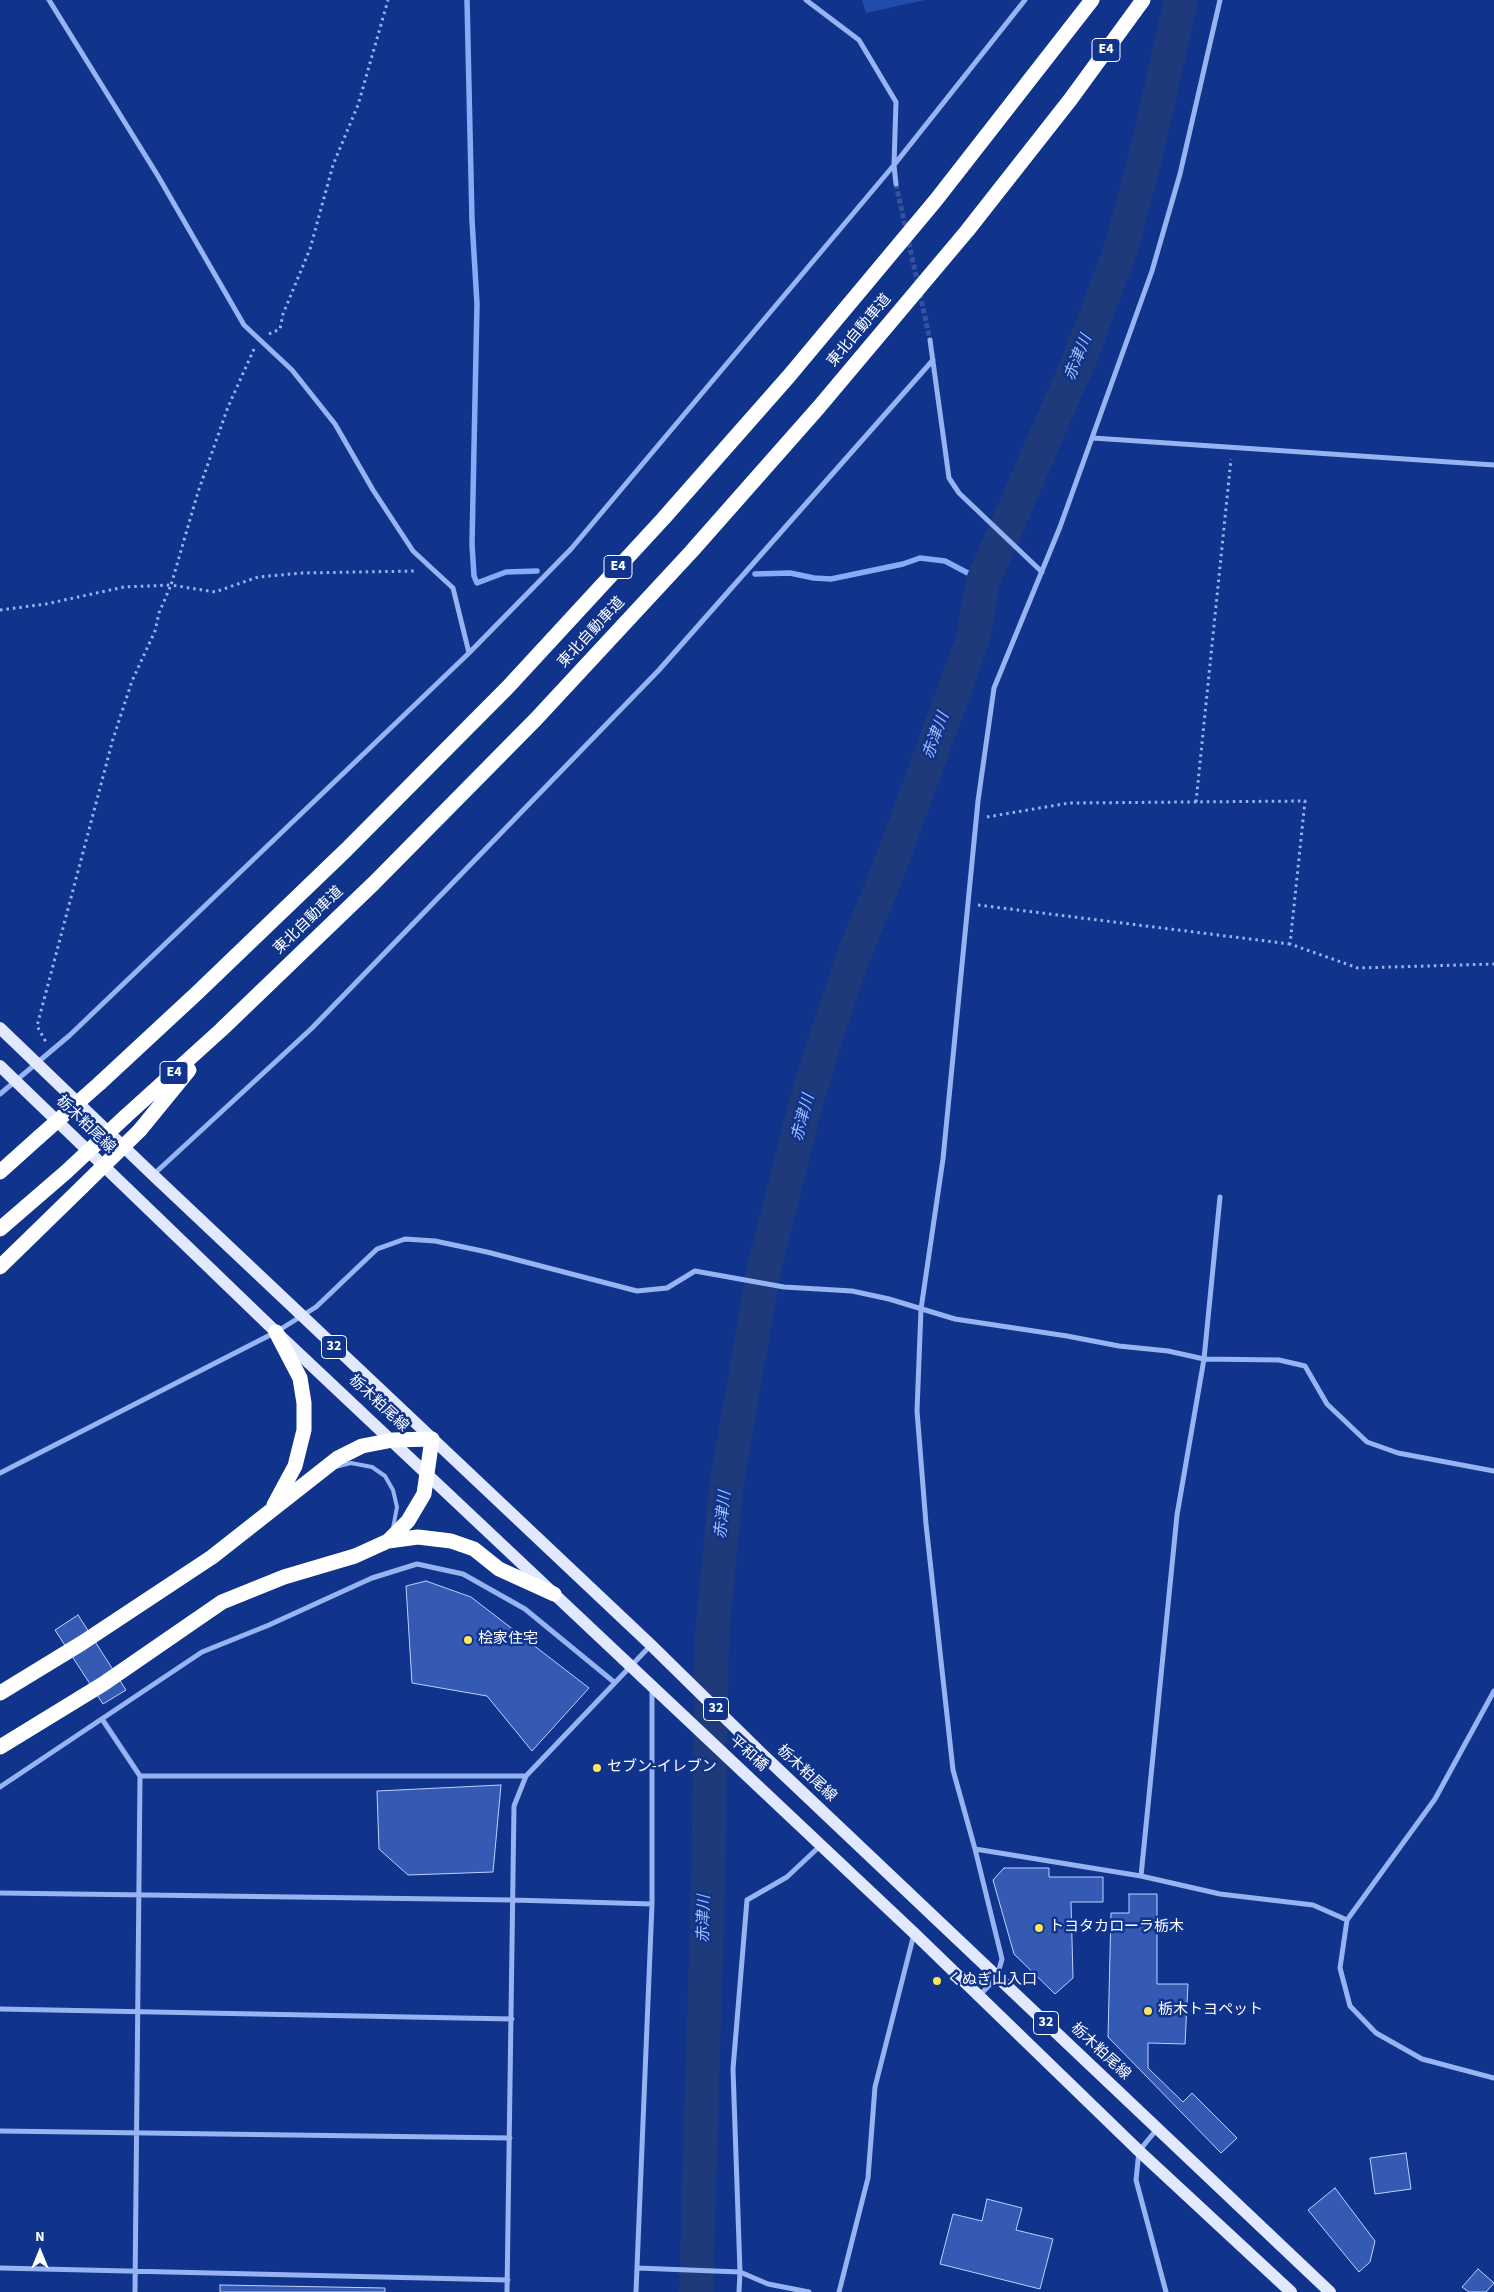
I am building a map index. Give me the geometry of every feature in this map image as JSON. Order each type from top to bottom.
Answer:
[{"type":"highway","name":"東北自動車道","points":[[0,1229],[66,1172],[221,1030],[374,883],[536,719],[691,552],[819,407],[954,246],[1070,100],[1143,0]]},
{"type":"highway","name":"東北自動車道","points":[[0,1172],[197,993],[346,850],[508,687],[657,526],[789,376],[936,200],[1089,3]]},
{"type":"highway","points":[[0,1267],[140,1130],[221,1030]]},
{"type":"highway","points":[[271,1511],[295,1466],[304,1430],[304,1403],[300,1378],[276,1332]]},
{"type":"highway","points":[[0,1693],[82,1643],[212,1557],[338,1458],[362,1446],[393,1440],[432,1439],[424,1494],[408,1521],[388,1541]]},
{"type":"highway","points":[[0,1747],[103,1684],[222,1602],[284,1577],[356,1556],[388,1541],[418,1537],[451,1541],[474,1549],[499,1569],[554,1594]]},
{"type":"main road","name":"栃木粕尾線","points":[[0,1028],[670,1664]]},
{"type":"main road","name":"栃木粕尾線","points":[[0,1066],[276,1332],[393,1440],[669,1704]]},
{"type":"main road","name":"平和橋","points":[[670,1664],[761,1753]]},
{"type":"main road","name":"平和橋","points":[[669,1704],[821,1846]]},
{"type":"main road","name":"栃木粕尾線","points":[[761,1753],[1330,2292]]},
{"type":"main road","name":"32","points":[[821,1846],[914,1933],[1139,2151],[1291,2292]]},
{"type":"street","points":[[49,0],[158,176],[244,324],[292,370],[335,424],[373,490],[408,543],[453,588],[469,653]]},
{"type":"street","points":[[806,0],[859,40],[896,102],[894,164],[896,184]]},
{"type":"street","points":[[0,1094],[77,1028],[469,653],[571,549],[894,164],[1025,0]]},
{"type":"street","points":[[979,1996],[997,1977],[1002,1959],[953,1770],[926,1524],[917,1411],[921,1309],[943,1159],[976,819],[994,688],[1042,572],[1093,438],[1152,271],[1180,174],[1220,0]]},
{"type":"street","points":[[930,340],[949,478],[959,493],[1042,572]]},
{"type":"street","points":[[153,1175],[311,1029],[659,670],[933,360]]},
{"type":"street","points":[[1093,438],[1494,465]]},
{"type":"street","points":[[1141,1876],[1177,1515],[1204,1359],[1220,1197]]},
{"type":"street","points":[[0,1472],[276,1332],[316,1307],[377,1249],[405,1239],[435,1241],[478,1250],[637,1291],[667,1288],[695,1271],[784,1287],[852,1291],[955,1319],[1119,1346],[1168,1351],[1204,1359],[1279,1360],[1305,1366],[1327,1404],[1367,1442],[1398,1453],[1494,1471]]},
{"type":"street","points":[[0,1787],[202,1652],[269,1625],[372,1578],[417,1564],[463,1574],[525,1610],[614,1682]]},
{"type":"street","points":[[507,2292],[514,1806],[526,1776],[651,1645]]},
{"type":"street","points":[[636,2292],[652,1904],[652,1687]]},
{"type":"street","points":[[1494,1691],[1435,1799],[1347,1920],[1340,1968],[1350,2006],[1376,2033],[1422,2059],[1494,2078]]},
{"type":"street","points":[[102,1719],[140,1776],[134,2292]]},
{"type":"street","points":[[140,1776],[526,1776]]},
{"type":"street","points":[[739,2292],[740,2272],[733,2069],[747,1900],[787,1878],[821,1846]]},
{"type":"street","points":[[975,1849],[1141,1876],[1220,1894],[1313,1905],[1347,1920]]},
{"type":"street","points":[[0,1893],[513,1900],[652,1904]]},
{"type":"street","points":[[840,2292],[868,2178],[876,2087],[892,2014],[914,1933]]},
{"type":"street","points":[[0,2009],[512,2019]]},
{"type":"street","points":[[1158,2129],[1139,2151],[1136,2180],[1166,2292]]},
{"type":"street","points":[[0,2130],[510,2138]]},
{"type":"street","points":[[0,2268],[508,2280]]},
{"type":"street","points":[[637,2268],[740,2272],[768,2284],[809,2292]]},
{"type":"lane","points":[[321,1471],[351,1463],[372,1467],[385,1476],[393,1490],[397,1507],[395,1522],[388,1541]]},
{"type":"path","points":[[50,1050],[37,1026],[113,739],[132,681],[155,631],[159,613],[171,585],[198,492],[228,407],[258,339],[280,329],[283,314],[310,249],[333,165],[358,105],[388,0]]},
{"type":"path","points":[[1196,802],[1232,448]]},
{"type":"path","points":[[0,610],[46,604],[124,587],[171,585],[215,592],[258,577],[302,573],[435,571]]},
{"type":"path","points":[[976,819],[1069,803],[1305,801],[1290,944]]},
{"type":"path","points":[[968,904],[1290,944],[1358,968],[1494,964]]},
{"type":"shaded area","points":[[862,0],[925,0],[866,13]]},
{"type":"building","name":"桧家住宅","points":[[426,1581],[471,1597],[589,1688],[532,1751],[487,1696],[412,1683],[406,1586]]},
{"type":"building","points":[[78,1615],[126,1690],[103,1704],[55,1630]]},
{"type":"building","points":[[501,1785],[493,1872],[408,1875],[379,1849],[377,1791]]},
{"type":"building","name":"トヨタカローラ栃木","points":[[1004,1868],[1049,1868],[1049,1877],[1103,1877],[1103,1902],[1071,1902],[1073,1978],[1055,1994],[1014,1954],[993,1880]]},
{"type":"building","name":"栃木トヨペット","points":[[1129,1894],[1157,1894],[1157,1984],[1188,1984],[1185,2044],[1148,2043],[1148,2068],[1183,2102],[1192,2093],[1237,2138],[1221,2153],[1108,2037],[1111,1913],[1129,1913]]},
{"type":"building","points":[[1406,2153],[1411,2189],[1375,2194],[1370,2158]]},
{"type":"building","points":[[1335,2188],[1375,2241],[1370,2262],[1359,2272],[1308,2210]]},
{"type":"building","points":[[987,2199],[1022,2208],[1016,2230],[1053,2239],[1040,2289],[940,2264],[953,2214],[982,2221]]},
{"type":"building","points":[[1478,2269],[1494,2283],[1486,2292],[1469,2292],[1462,2287]]},
{"type":"building","points":[[220,2285],[385,2288],[385,2292],[220,2292]]},
{"type":"waterway","points":[[467,0],[472,220],[477,304],[472,544],[474,576],[477,583],[506,572],[537,571]]},
{"type":"waterway","name":"赤津川","points":[[696,2292],[708,1886],[712,1636],[726,1488],[764,1268],[806,1103],[827,1034],[855,952],[887,874],[973,639],[983,581],[1080,358],[1121,248],[1145,159],[1181,0]]},
{"type":"waterway","points":[[755,574],[790,573],[831,579],[903,564],[920,558],[945,561],[983,581]]},
{"type":"tunnel","points":[[896,184],[930,340]]},
{"type":"place","name":"桧家住宅","points":[[468,1640]]},
{"type":"place","name":"セブン-イレブン","points":[[597,1768]]},
{"type":"place","name":"トヨタカローラ栃木","points":[[1039,1928]]},
{"type":"place","name":"くぬぎ山入口","points":[[937,1981]]},
{"type":"place","name":"栃木トヨペット","points":[[1148,2011]]}]
